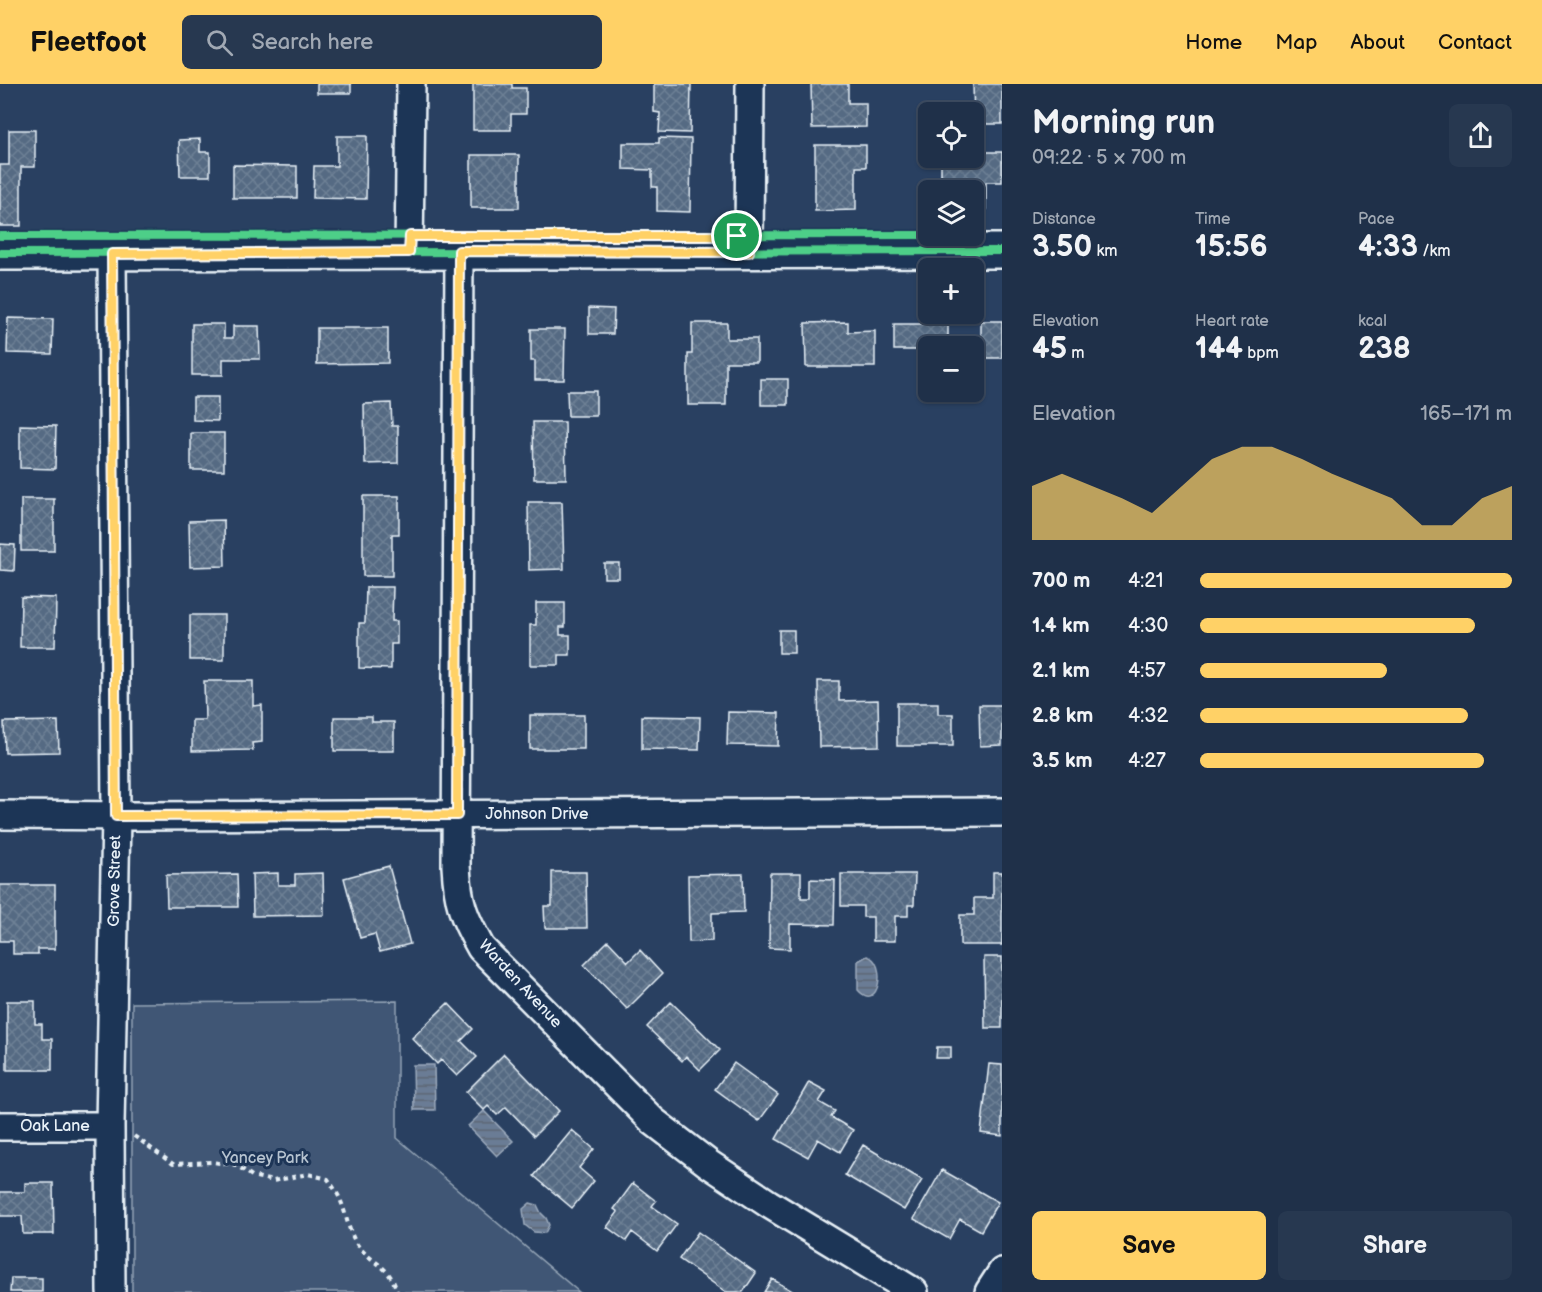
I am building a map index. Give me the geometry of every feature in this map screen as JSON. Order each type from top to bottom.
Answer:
[{"type":"street","points":[[409,252],[411,84]]},
{"type":"street","points":[[749,252],[750,84]]},
{"type":"street","points":[[0,253],[1002,250]]},
{"type":"street","name":"Warden Avenue","points":[[459,251],[457,815],[458,895],[467,922],[481,948],[653,1121],[709,1164],[769,1204],[914,1292]]},
{"type":"street","name":"Grove Street","points":[[111,1292],[110,1130],[116,816],[112,254]]},
{"type":"street","name":"Johnson Drive","points":[[0,815],[1002,812]]},
{"type":"street","name":"Oak Lane","points":[[0,1126],[110,1130]]},
{"type":"street","points":[[989,1292],[1002,1272]]},
{"type":"path","points":[[110,1130],[137,1137],[173,1164],[212,1162],[236,1165],[252,1176],[273,1181],[308,1174],[328,1179],[340,1198],[348,1227],[359,1247],[394,1279],[397,1292]]},
{"type":"green space","name":"Yancey Park","points":[[397,1001],[397,1138],[579,1292],[132,1292],[132,1003]]},
{"type":"shaded area","points":[[867,956],[874,960],[879,975],[876,991],[871,996],[865,996],[858,990],[858,961]]},
{"type":"shaded area","points":[[413,1065],[434,1065],[435,1110],[414,1110]]},
{"type":"shaded area","points":[[484,1111],[513,1141],[497,1156],[468,1126]]},
{"type":"shaded area","points":[[530,1203],[537,1205],[546,1218],[549,1225],[545,1233],[534,1232],[525,1225],[523,1209]]},
{"type":"building","points":[[317,84],[351,84],[351,93],[317,93]]},
{"type":"building","points":[[473,84],[512,84],[512,88],[526,88],[526,114],[511,114],[511,130],[473,130]]},
{"type":"building","points":[[654,84],[691,84],[690,133],[659,132],[660,113],[654,112]]},
{"type":"building","points":[[811,84],[848,84],[848,103],[866,103],[866,127],[812,128]]},
{"type":"building","points":[[973,84],[1002,84],[1002,124],[984,124],[984,102],[973,102]]},
{"type":"building","points":[[9,130],[35,130],[35,167],[21,167],[21,226],[0,226],[0,165],[9,165]]},
{"type":"building","points":[[337,136],[367,136],[366,199],[313,198],[314,166],[337,166]]},
{"type":"building","points":[[659,138],[691,139],[690,212],[657,211],[657,187],[652,187],[652,170],[623,169],[623,143],[659,143]]},
{"type":"building","points":[[200,139],[200,152],[210,152],[210,176],[180,176],[179,140]]},
{"type":"building","points":[[815,145],[866,145],[866,167],[856,167],[856,210],[815,211]]},
{"type":"building","points":[[984,152],[1002,152],[1002,182],[986,182],[986,211],[984,211],[984,180],[941,180],[941,168],[984,168]]},
{"type":"building","points":[[471,155],[519,155],[519,208],[471,208]]},
{"type":"building","points":[[233,165],[297,166],[297,198],[233,198]]},
{"type":"building","points":[[589,308],[614,309],[613,334],[589,334]]},
{"type":"building","points":[[8,318],[53,319],[52,354],[7,353]]},
{"type":"building","points":[[984,321],[1002,321],[1002,358],[984,358],[984,336],[981,336],[981,324],[984,324]]},
{"type":"building","points":[[848,322],[848,332],[875,331],[875,367],[806,367],[805,323]]},
{"type":"building","points":[[692,323],[727,323],[727,339],[757,339],[757,362],[726,362],[726,405],[688,405],[688,354],[692,354]]},
{"type":"building","points":[[192,324],[224,324],[224,338],[233,338],[233,326],[259,326],[260,359],[223,359],[223,375],[192,375]]},
{"type":"building","points":[[894,324],[948,324],[948,336],[918,336],[918,350],[894,350]]},
{"type":"building","points":[[317,328],[388,328],[388,363],[317,364]]},
{"type":"building","points":[[531,329],[565,329],[564,380],[535,380],[535,361],[531,361]]},
{"type":"building","points":[[761,379],[788,379],[788,405],[761,405]]},
{"type":"building","points":[[567,391],[596,391],[596,416],[568,416]]},
{"type":"building","points":[[193,397],[218,397],[218,421],[193,420]]},
{"type":"building","points":[[391,403],[392,426],[398,426],[398,463],[365,464],[364,404]]},
{"type":"building","points":[[533,422],[565,422],[566,479],[534,479]]},
{"type":"building","points":[[20,425],[56,426],[55,469],[20,468]]},
{"type":"building","points":[[191,433],[224,433],[224,470],[191,470]]},
{"type":"building","points":[[363,496],[399,496],[399,534],[392,534],[392,576],[363,576]]},
{"type":"building","points":[[21,499],[54,499],[54,551],[21,551]]},
{"type":"building","points":[[528,502],[562,502],[564,569],[529,570]]},
{"type":"building","points":[[224,520],[225,566],[190,567],[189,521]]},
{"type":"building","points":[[0,544],[15,545],[14,571],[0,570]]},
{"type":"building","points":[[604,563],[619,563],[619,578],[604,578]]},
{"type":"building","points":[[366,587],[393,587],[392,621],[397,621],[397,644],[391,644],[391,669],[359,668],[359,623],[365,623]]},
{"type":"building","points":[[21,597],[56,598],[55,647],[20,647]]},
{"type":"building","points":[[536,603],[565,603],[565,627],[560,627],[560,635],[570,635],[570,655],[559,655],[559,665],[530,665],[530,625],[536,625]]},
{"type":"building","points":[[190,615],[224,615],[224,660],[190,660]]},
{"type":"building","points":[[779,630],[794,630],[794,653],[779,653]]},
{"type":"building","points":[[204,681],[253,681],[253,706],[262,705],[262,742],[252,743],[253,750],[192,751],[192,720],[205,720]]},
{"type":"building","points":[[818,681],[839,681],[839,701],[878,700],[879,746],[819,747]]},
{"type":"building","points":[[897,703],[938,703],[938,714],[953,714],[953,746],[897,746]]},
{"type":"building","points":[[979,705],[1002,705],[1002,745],[980,746]]},
{"type":"building","points":[[728,712],[779,713],[778,746],[727,745]]},
{"type":"building","points":[[530,715],[584,715],[584,749],[530,749]]},
{"type":"building","points":[[642,716],[700,717],[699,750],[642,749]]},
{"type":"building","points":[[334,717],[372,717],[372,722],[394,722],[394,751],[334,751]]},
{"type":"building","points":[[58,721],[59,752],[5,753],[4,722]]},
{"type":"building","points":[[389,866],[410,944],[380,952],[375,934],[360,938],[344,878]]},
{"type":"building","points":[[552,872],[586,872],[587,928],[545,928],[544,906],[552,906]]},
{"type":"building","points":[[993,872],[1002,872],[1002,945],[960,945],[960,915],[974,915],[974,898],[993,898]]},
{"type":"building","points":[[278,873],[278,885],[295,885],[295,874],[323,873],[324,915],[253,916],[252,874]]},
{"type":"building","points":[[770,873],[801,873],[801,898],[810,898],[810,879],[835,880],[834,925],[790,924],[790,949],[769,948]]},
{"type":"building","points":[[237,874],[238,907],[167,907],[166,875]]},
{"type":"building","points":[[743,874],[744,912],[712,913],[712,941],[689,942],[688,875]]},
{"type":"building","points":[[841,874],[915,874],[914,905],[908,905],[908,916],[895,916],[895,941],[873,941],[873,917],[863,917],[863,906],[841,906]]},
{"type":"building","points":[[0,885],[55,885],[55,949],[38,949],[38,954],[13,954],[13,941],[0,941]]},
{"type":"building","points":[[608,941],[628,962],[640,950],[662,974],[627,1009],[584,965]]},
{"type":"building","points":[[984,957],[1002,957],[1002,1028],[985,1028]]},
{"type":"building","points":[[7,1001],[35,1001],[35,1024],[42,1024],[42,1039],[52,1039],[52,1070],[7,1070]]},
{"type":"building","points":[[671,1002],[720,1050],[700,1070],[686,1056],[682,1061],[647,1027]]},
{"type":"building","points":[[448,1003],[473,1029],[461,1041],[477,1057],[457,1076],[441,1060],[437,1064],[412,1038]]},
{"type":"building","points":[[937,1047],[951,1047],[951,1058],[936,1058]]},
{"type":"building","points":[[504,1054],[559,1111],[534,1136],[506,1107],[497,1115],[488,1106],[484,1110],[466,1092]]},
{"type":"building","points":[[734,1063],[778,1095],[759,1121],[715,1089]]},
{"type":"building","points":[[989,1064],[1002,1065],[1002,1136],[981,1133]]},
{"type":"building","points":[[809,1082],[826,1091],[819,1102],[835,1111],[831,1117],[853,1130],[840,1152],[818,1139],[808,1157],[776,1139]]},
{"type":"building","points":[[572,1130],[594,1149],[579,1168],[594,1181],[572,1208],[534,1176]]},
{"type":"building","points":[[863,1145],[922,1180],[904,1210],[845,1175]]},
{"type":"building","points":[[942,1170],[998,1202],[981,1231],[960,1219],[949,1239],[914,1219]]},
{"type":"building","points":[[25,1183],[53,1183],[54,1234],[23,1234],[22,1216],[0,1216],[0,1192],[25,1192]]},
{"type":"building","points":[[633,1183],[656,1201],[652,1206],[677,1224],[657,1251],[632,1232],[626,1241],[607,1227],[618,1212],[614,1209]]},
{"type":"building","points":[[698,1232],[756,1273],[743,1292],[726,1292],[679,1259]]},
{"type":"building","points":[[11,1278],[42,1278],[42,1292],[10,1292]]},
{"type":"building","points":[[772,1279],[794,1292],[764,1292]]},
{"type":"cycle path","points":[[0,236],[918,235]]},
{"type":"cycle path","points":[[0,253],[1002,251]]},
{"type":"route","points":[[410,236],[737,236],[749,236],[749,252],[459,251],[457,815],[116,816],[112,254],[409,252],[410,236]]}]
